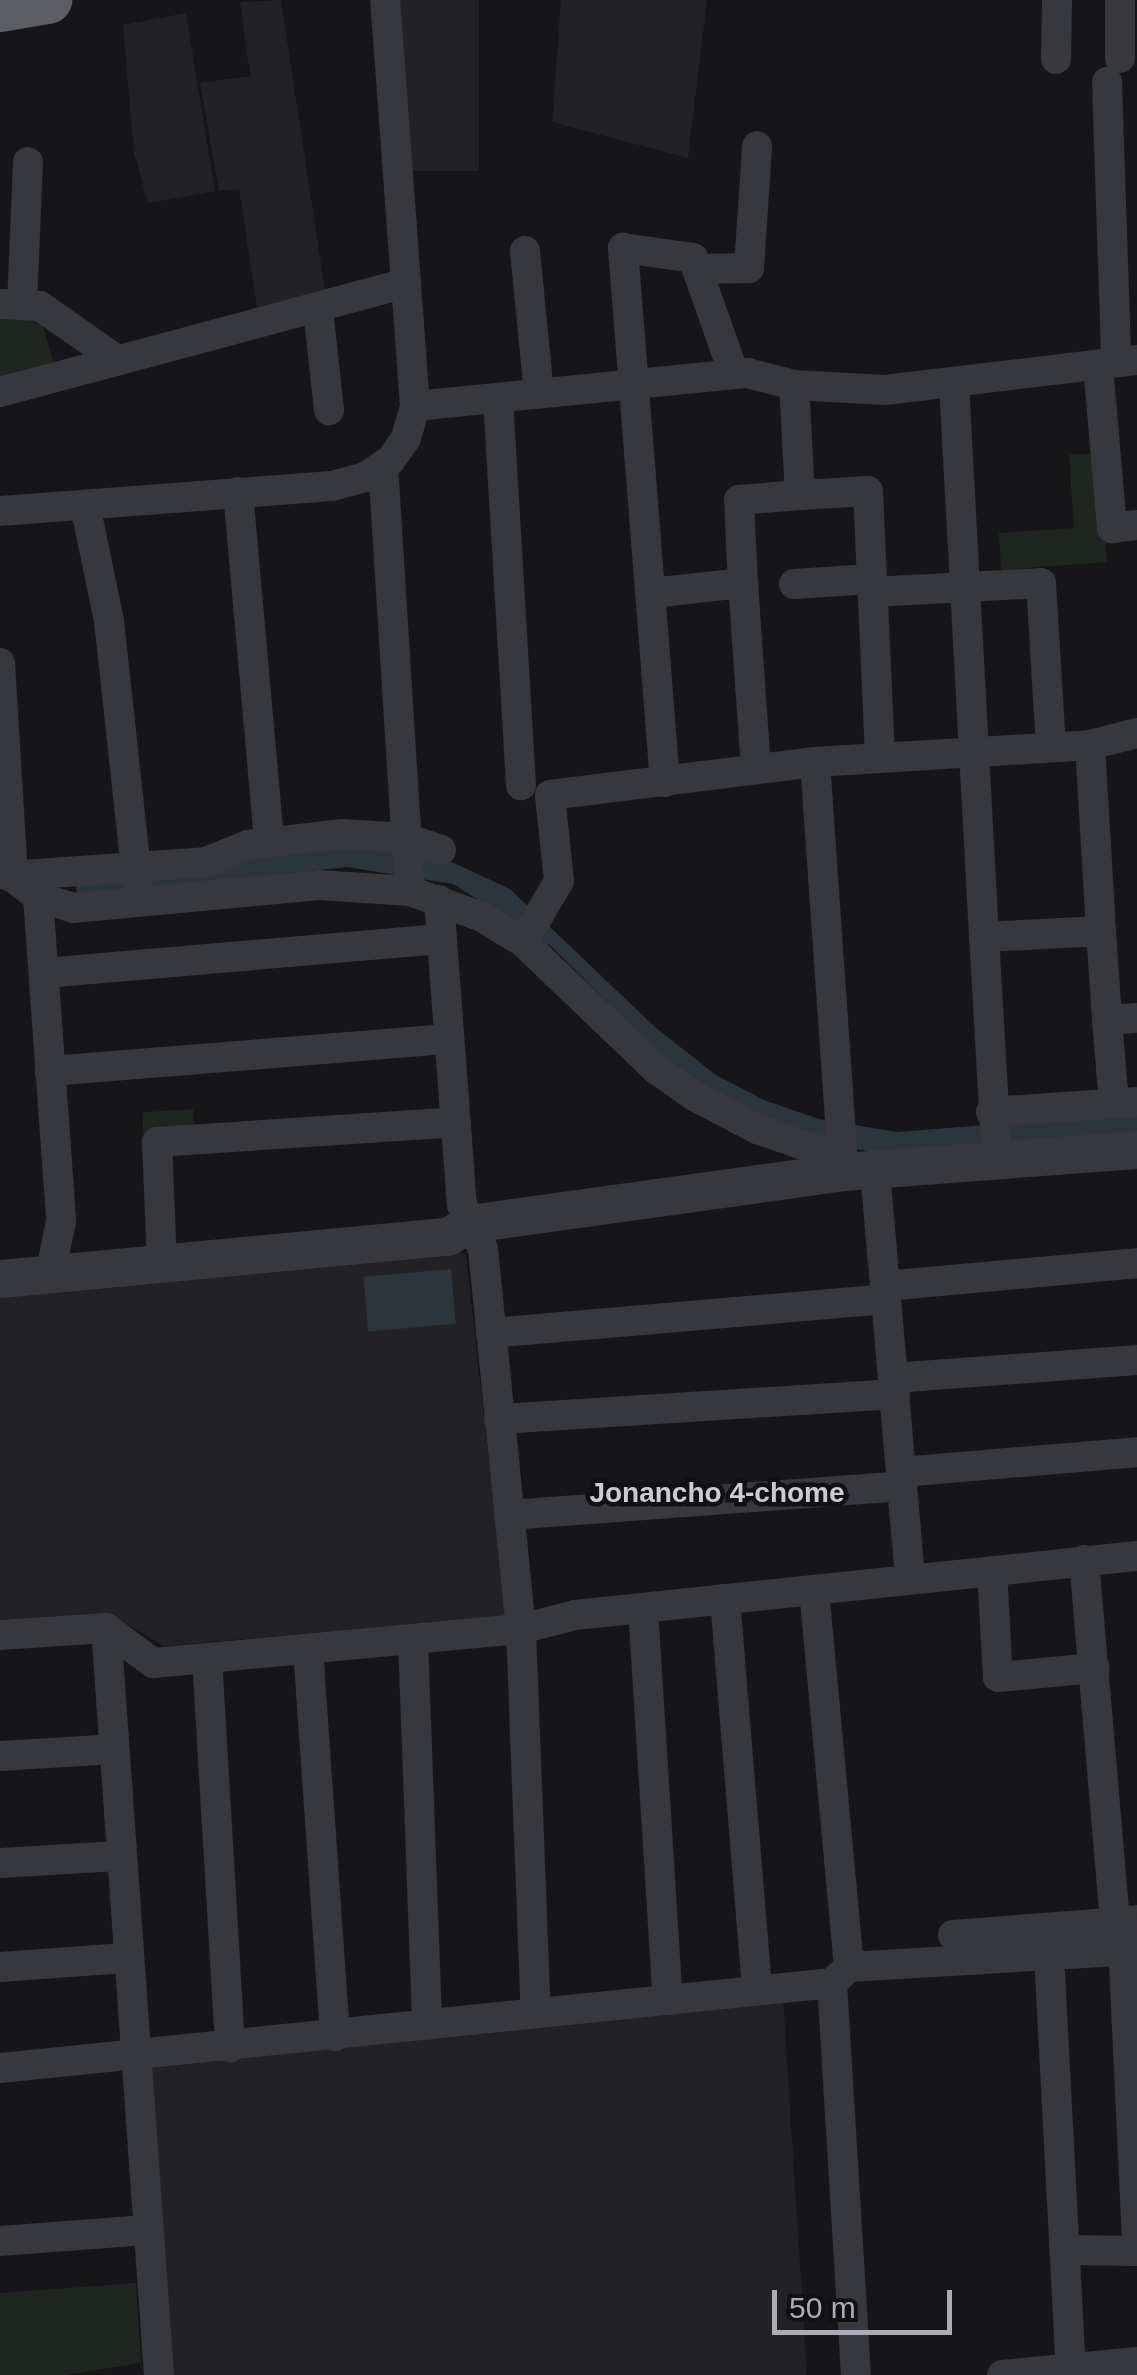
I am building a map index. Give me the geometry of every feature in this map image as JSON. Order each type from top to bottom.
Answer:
[{"type":"highway","points":[[0,8],[48,0]]},
{"type":"street","points":[[0,511],[332,486],[383,465],[406,438],[415,406],[385,0]]},
{"type":"street","points":[[1056,59],[1058,0]]},
{"type":"street","points":[[1120,0],[1114,70],[1117,361],[1112,528],[1137,525]]},
{"type":"street","points":[[698,269],[749,268],[757,146]]},
{"type":"street","points":[[28,162],[11,305],[40,306],[116,360]]},
{"type":"street","points":[[665,782],[624,248],[694,258],[734,374]]},
{"type":"street","points":[[525,251],[538,394]]},
{"type":"street","points":[[0,392],[403,284]]},
{"type":"street","points":[[318,309],[329,410]]},
{"type":"street","points":[[415,406],[734,374],[794,384],[885,390],[1117,361]]},
{"type":"street","points":[[794,384],[800,495]]},
{"type":"street","points":[[954,384],[996,1156]]},
{"type":"street","points":[[498,398],[521,785]]},
{"type":"street","points":[[383,465],[407,843],[419,890],[441,939],[462,1205],[483,1249],[521,1629],[536,2013]]},
{"type":"street","points":[[756,768],[740,500],[868,491],[880,754]]},
{"type":"street","points":[[238,492],[269,842]]},
{"type":"street","points":[[85,505],[110,621],[138,884]]},
{"type":"street","points":[[794,584],[963,587],[1041,582],[1051,746]]},
{"type":"street","points":[[651,593],[744,583]]},
{"type":"street","points":[[0,663],[6,876]]},
{"type":"street","points":[[526,938],[548,907],[559,881],[550,795],[880,754],[1090,745],[1137,733]]},
{"type":"street","points":[[992,1114],[1125,1103],[1122,1019],[1100,931],[1090,745]]},
{"type":"street","points":[[815,762],[841,1114],[886,1293],[910,1578]]},
{"type":"street","points":[[6,876],[38,898],[73,908],[269,842],[362,834],[440,850]]},
{"type":"street","points":[[6,876],[138,884],[419,890],[526,938],[675,1084],[757,1129],[854,1167]]},
{"type":"street","points":[[38,898],[61,1221],[50,1276]]},
{"type":"street","points":[[984,937],[1100,931]]},
{"type":"street","points":[[44,973],[441,939]]},
{"type":"street","points":[[50,1072],[449,1040]]},
{"type":"street","points":[[162,1266],[158,1142],[455,1122]]},
{"type":"street","points":[[0,1280],[448,1237],[470,1224],[854,1167],[1137,1150]]},
{"type":"street","points":[[491,1332],[886,1293],[1137,1263]]},
{"type":"street","points":[[499,1418],[894,1386],[1137,1360]]},
{"type":"street","points":[[509,1515],[902,1479],[1137,1452]]},
{"type":"street","points":[[0,1635],[106,1628],[154,1663],[521,1629],[643,1608],[1137,1556]]},
{"type":"street","points":[[1084,1560],[1127,1933],[1137,2235]]},
{"type":"street","points":[[992,1570],[998,1676],[1095,1668]]},
{"type":"street","points":[[814,1590],[840,1975],[856,2375]]},
{"type":"street","points":[[725,1599],[758,1990]]},
{"type":"street","points":[[643,1608],[668,2000]]},
{"type":"street","points":[[106,1628],[132,2059],[159,2375]]},
{"type":"street","points":[[413,1639],[427,2025]]},
{"type":"street","points":[[308,1649],[335,2036]]},
{"type":"street","points":[[206,1658],[230,2047]]},
{"type":"street","points":[[0,1756],[112,1749]]},
{"type":"street","points":[[0,1863],[118,1856]]},
{"type":"street","points":[[0,2068],[132,2059],[758,1990],[840,1975],[970,1942],[1013,1943],[1127,1933]]},
{"type":"street","points":[[1013,1943],[1048,1954],[1127,1933]]},
{"type":"street","points":[[1048,1954],[1071,2368]]},
{"type":"street","points":[[0,1967],[125,1958]]},
{"type":"street","points":[[0,2241],[146,2230]]},
{"type":"street","points":[[1065,2250],[1137,2252]]},
{"type":"street","points":[[1002,2375],[1137,2362]]},
{"type":"shaded area","points":[[281,0],[326,297],[258,314],[239,189],[219,191],[200,83],[250,76],[240,2]]},
{"type":"shaded area","points":[[400,0],[479,0],[479,171],[400,171]]},
{"type":"shaded area","points":[[561,0],[707,0],[688,158],[552,122]]},
{"type":"shaded area","points":[[186,13],[215,191],[148,203],[134,153],[123,25]]},
{"type":"shaded area","points":[[0,310],[39,312],[56,371],[0,385]]},
{"type":"shaded area","points":[[1099,453],[1107,562],[1001,570],[999,533],[1074,528],[1069,455]]},
{"type":"shaded area","points":[[349,842],[443,858],[510,889],[656,1028],[716,1075],[764,1100],[819,1119],[897,1132],[1137,1113],[1137,1134],[885,1154],[820,1143],[765,1122],[681,1075],[551,946],[453,884],[347,867],[77,895],[76,881]]},
{"type":"shaded area","points":[[193,1109],[195,1136],[144,1139],[142,1113]]},
{"type":"shaded area","points":[[457,1251],[466,1255],[506,1616],[164,1646],[106,1613],[0,1620],[0,1289]]},
{"type":"shaded area","points":[[451,1269],[456,1324],[368,1331],[363,1277]]},
{"type":"shaded area","points":[[783,1997],[807,2375],[170,2375],[144,2068]]},
{"type":"shaded area","points":[[136,2283],[141,2363],[64,2375],[0,2375],[0,2293]]},
{"type":"district","name":"Jonancho 4-chome","points":[[717,1493]]}]
